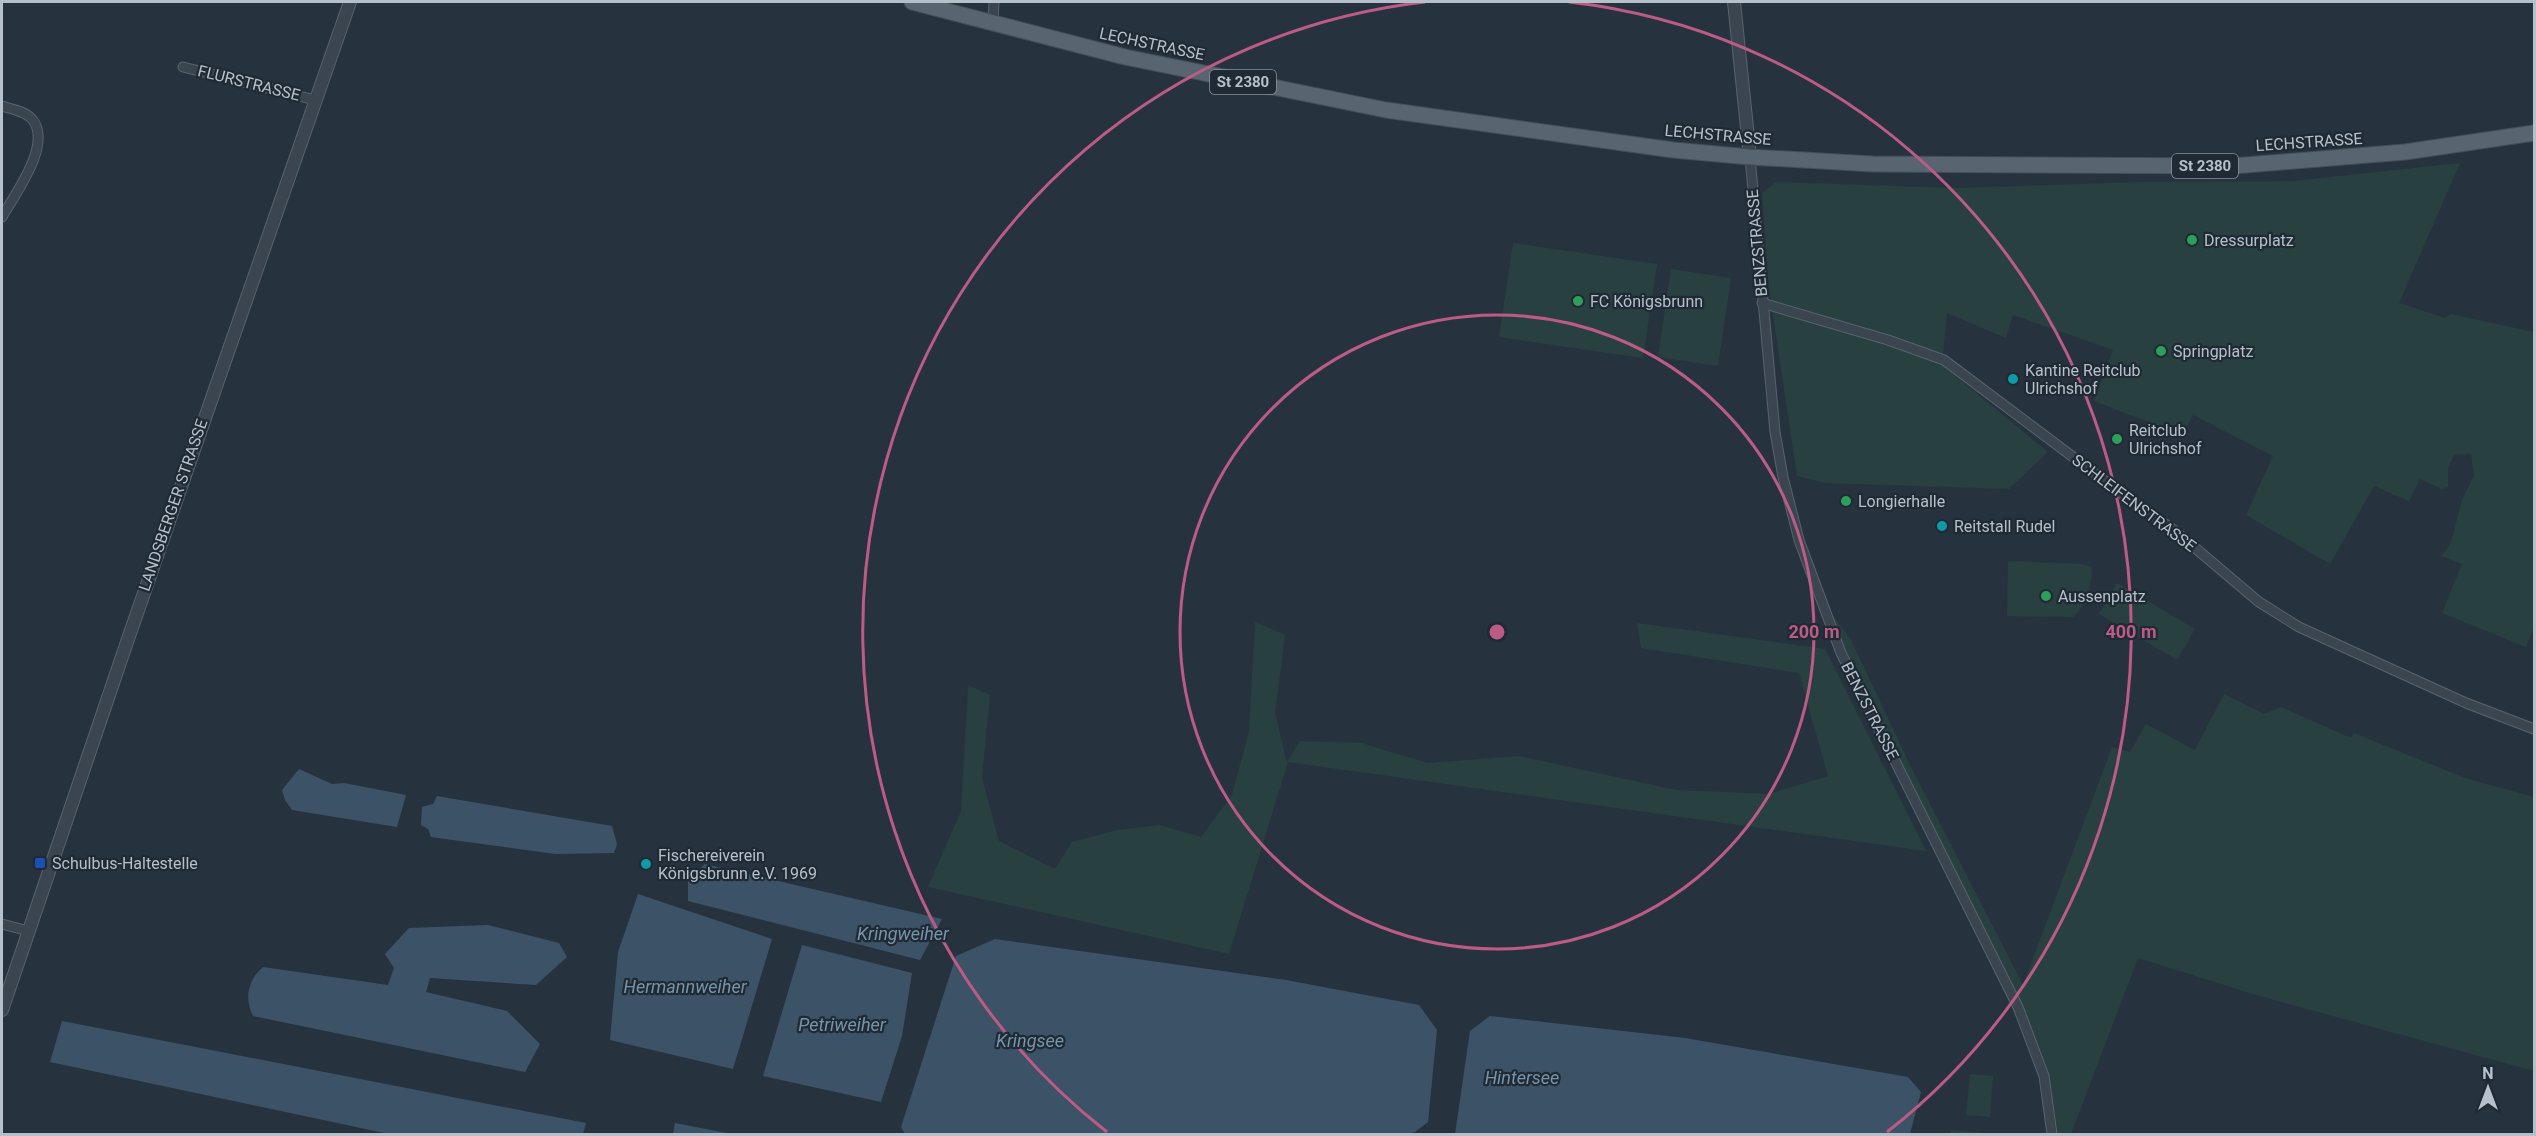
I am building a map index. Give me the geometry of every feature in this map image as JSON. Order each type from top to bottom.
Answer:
[{"type":"main road","name":"LECHSTRASSE","points":[[912,2],[1125,57],[1386,110],[1661,148],[1749,157],[1873,164],[2233,166],[2404,152],[2535,133]]},
{"type":"street","name":"LANDSBERGER STRASSE","points":[[2,1010],[106,709],[169,517],[350,2]]},
{"type":"street","points":[[993,24],[994,2]]},
{"type":"street","points":[[1734,2],[1749,157]]},
{"type":"street","name":"FLURSTRASSE","points":[[183,67],[315,100]]},
{"type":"street","points":[[2,106],[31,118],[38,130],[40,141],[35,157],[2,217]]},
{"type":"street","name":"BENZSTRASSE","points":[[1749,157],[1775,432],[1783,477],[1799,540],[1841,653],[2022,1015],[2044,1076],[2052,1134]]},
{"type":"street","name":"SCHLEIFENSTRASSE","points":[[1762,303],[1888,340],[1944,360],[2133,502],[2174,530],[2259,602],[2289,621],[2325,640],[2466,703],[2535,729]]},
{"type":"street","points":[[2,924],[28,931]]},
{"type":"green space","points":[[2460,163],[2399,303],[2444,318],[2451,314],[2534,332],[2534,627],[2526,647],[2442,613],[2462,564],[2442,556],[2451,542],[2462,500],[2474,476],[2471,454],[2454,455],[2448,468],[2448,487],[2442,489],[2420,479],[2409,501],[2374,486],[2330,564],[2246,515],[2273,456],[2193,415],[2182,435],[2094,401],[2113,350],[2013,315],[2006,338],[1947,313],[1942,365],[2048,452],[2009,489],[1826,483],[1797,476],[1769,288],[1762,193],[1776,182],[1957,188],[2142,182],[2293,181]]},
{"type":"green space","name":"FC Königsbrunn","points":[[1513,243],[1657,264],[1643,358],[1499,337]]},
{"type":"green space","points":[[1671,269],[1731,278],[1718,366],[1658,357]]},
{"type":"green space","name":"Aussenplatz","points":[[2008,561],[2083,564],[2092,567],[2085,601],[2078,613],[2073,617],[2007,616]]},
{"type":"green space","points":[[2117,583],[2195,629],[2177,660],[2099,614]]},
{"type":"green space","points":[[1834,617],[1850,638],[1912,769],[2023,985],[2112,747],[2130,752],[2146,724],[2195,750],[2224,694],[2264,714],[2281,707],[2351,738],[2354,733],[2465,778],[2534,797],[2534,1071],[2263,997],[2138,958],[2071,1134],[2052,1134],[2032,1041],[1828,620]]},
{"type":"green space","points":[[1255,622],[1285,635],[1275,713],[1287,762],[1300,741],[1362,743],[1427,763],[1519,756],[1676,790],[1769,794],[1828,776],[1799,673],[1641,648],[1637,623],[1825,649],[1926,851],[1288,762],[1229,954],[928,887],[961,811],[968,685],[990,695],[982,778],[999,841],[1055,869],[1072,842],[1117,830],[1160,825],[1201,837],[1232,795],[1249,731]]},
{"type":"green space","points":[[1970,1074],[1993,1076],[1990,1117],[1966,1115]]},
{"type":"green space","points":[[1951,1130],[1999,1134],[1950,1134]]},
{"type":"water","points":[[299,769],[332,784],[344,783],[406,795],[397,827],[292,810],[282,790]]},
{"type":"water","points":[[437,796],[612,826],[617,844],[614,853],[555,854],[431,837],[428,829],[421,825],[422,807],[433,804]]},
{"type":"water","name":"Kringweiher","points":[[705,864],[942,919],[920,960],[688,901],[688,879]]},
{"type":"water","name":"Hermannweiher","points":[[638,894],[772,939],[733,1069],[610,1040],[618,952]]},
{"type":"water","points":[[488,925],[559,943],[567,957],[536,985],[430,978],[426,992],[507,1011],[540,1044],[525,1072],[253,1016],[250,1009],[248,996],[251,983],[263,967],[388,985],[394,968],[385,954],[409,928]]},
{"type":"water","name":"Kringsee","points":[[995,939],[1286,980],[1419,1005],[1437,1030],[1428,1122],[1415,1132],[1405,1134],[905,1134],[901,1127],[956,956]]},
{"type":"water","name":"Petriweiher","points":[[802,945],[912,973],[902,1036],[881,1102],[763,1076]]},
{"type":"water","name":"Hintersee","points":[[1490,1016],[1685,1038],[1908,1077],[1921,1092],[1910,1134],[1455,1134],[1470,1031]]},
{"type":"water","points":[[62,1021],[586,1123],[583,1134],[389,1134],[50,1062]]},
{"type":"water","points":[[675,1123],[732,1134],[673,1134]]},
{"type":"place","name":"Dressurplatz","points":[[2192,240]]},
{"type":"place","name":"FC Königsbrunn","points":[[1578,301]]},
{"type":"place","name":"Springplatz","points":[[2161,351]]},
{"type":"place","name":"Kantine Reitclub Ulrichshof","points":[[2013,379]]},
{"type":"place","name":"Reitclub Ulrichshof","points":[[2117,439]]},
{"type":"place","name":"Longierhalle","points":[[1846,501]]},
{"type":"place","name":"Reitstall Rudel","points":[[1942,526]]},
{"type":"place","name":"Aussenplatz","points":[[2046,596]]},
{"type":"place","name":"Schulbus-Haltestelle","points":[[40,863]]},
{"type":"place","name":"Fischereiverein Königsbrunn e.V. 1969","points":[[646,864]]}]
